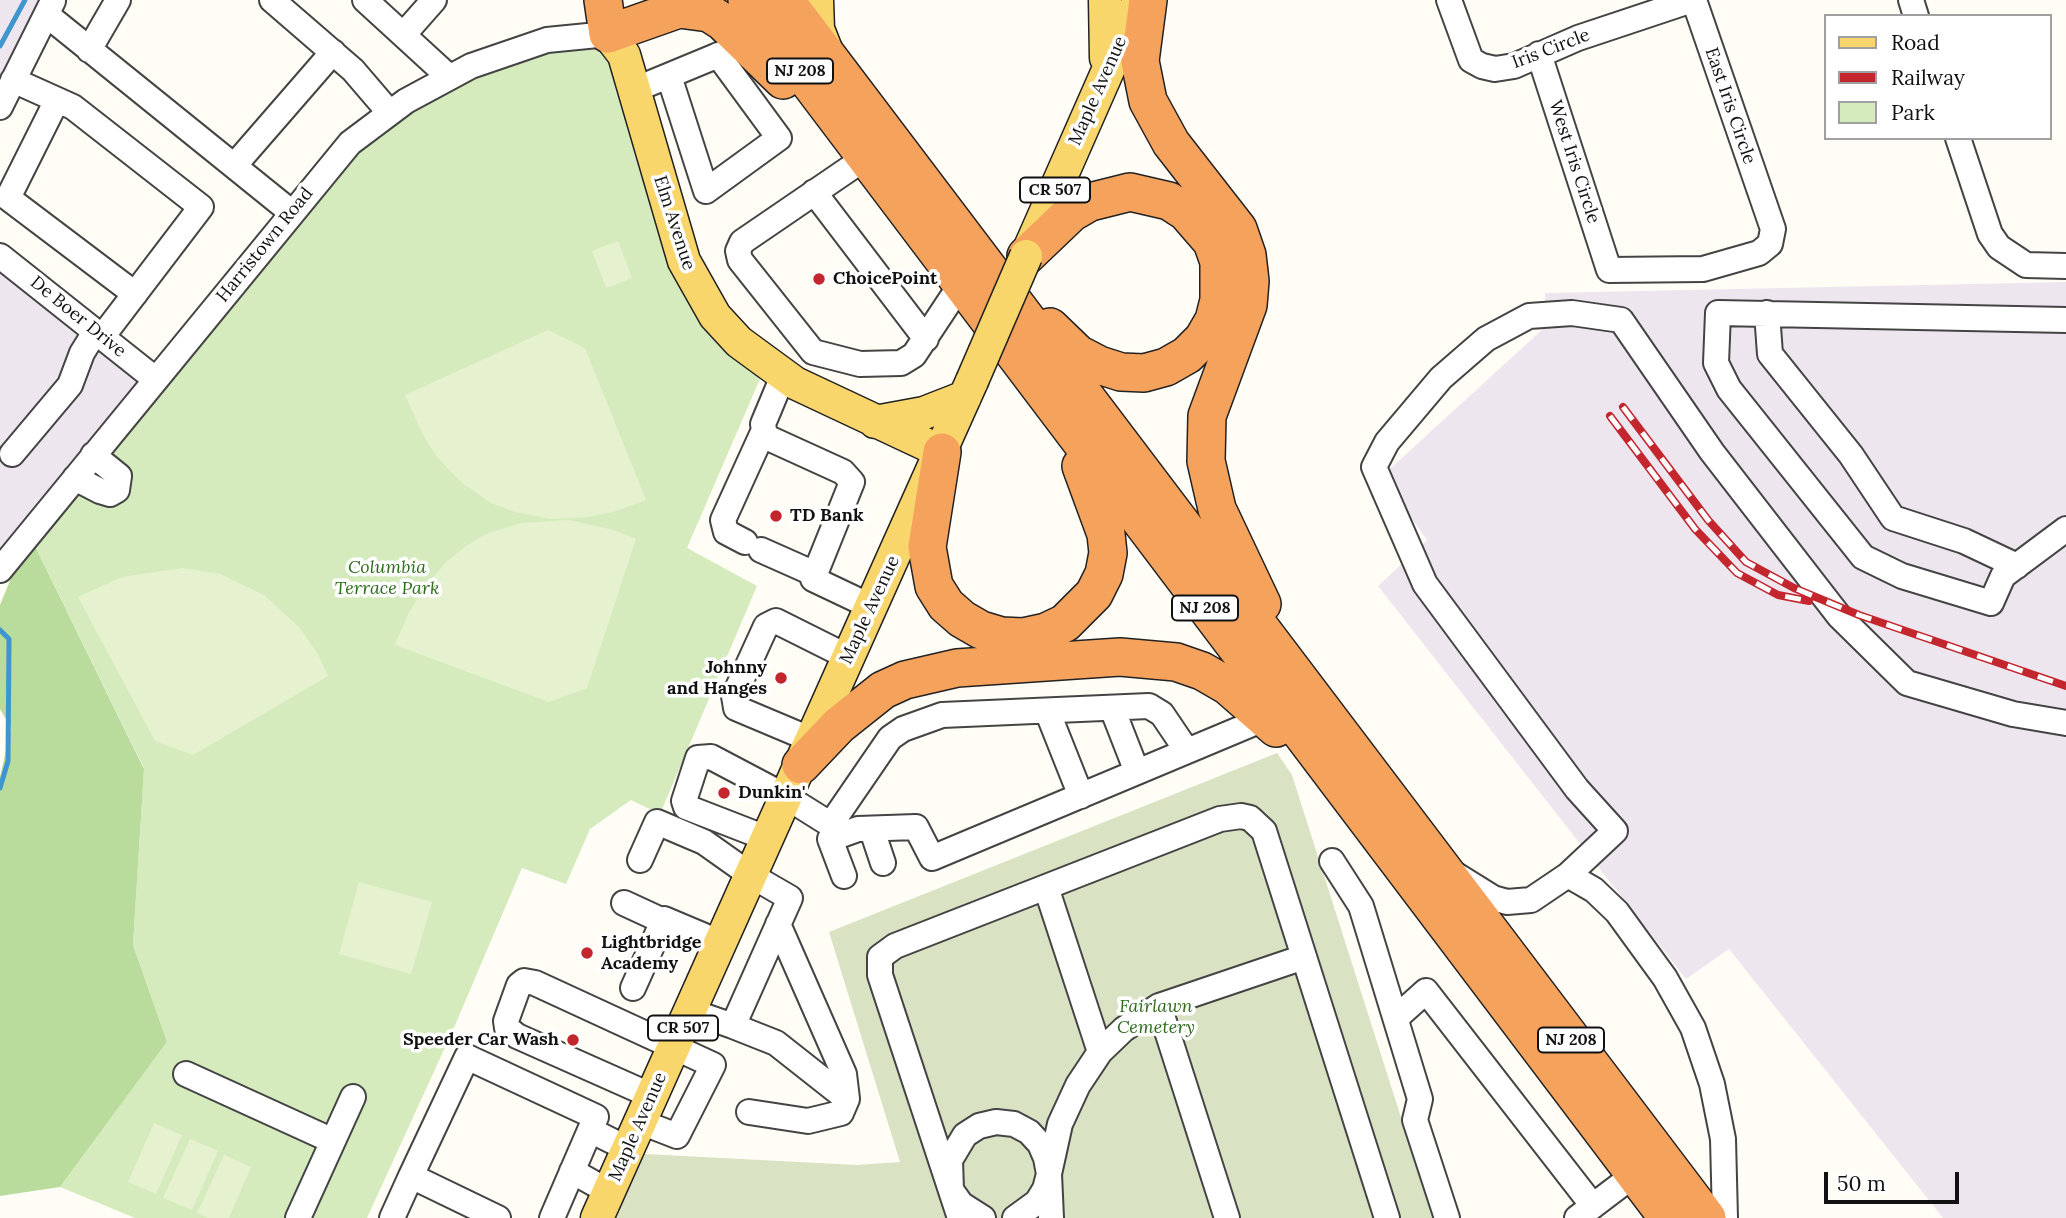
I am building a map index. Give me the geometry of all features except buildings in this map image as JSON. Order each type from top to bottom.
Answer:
[{"type":"highway","name":"NJ 208","points":[[747,0],[1635,1174],[1658,1214]]},
{"type":"highway","name":"NJ 208","points":[[785,0],[1707,1218]]},
{"type":"highway","points":[[1148,0],[1140,61],[1148,102],[1171,143],[1238,229],[1247,255],[1250,281],[1248,305],[1206,416],[1206,461],[1217,509],[1244,572],[1264,609],[1376,781]]},
{"type":"highway","points":[[606,17],[695,9],[723,22],[732,49],[805,102],[860,150]]},
{"type":"highway","points":[[957,229],[1059,338],[1078,354],[1121,372],[1144,373],[1166,367],[1187,355],[1203,338],[1214,320],[1220,300],[1219,262],[1212,242],[1186,212],[1169,201],[1148,194],[1129,192],[1090,202],[1071,214],[1026,256]]},
{"type":"highway","points":[[942,452],[927,547],[934,586],[946,605],[981,630],[1001,636],[1034,635],[1065,623],[1094,594],[1104,574],[1108,553],[1101,512],[1065,439],[964,289]]},
{"type":"highway","points":[[799,767],[839,725],[883,690],[905,680],[957,668],[1149,657],[1202,671],[1228,686],[1266,718],[1444,922]]},
{"type":"main road","points":[[817,0],[818,29],[834,66]]},
{"type":"main road","points":[[1104,79],[1108,40],[1105,0]]},
{"type":"main road","name":"Maple Avenue","points":[[603,1205],[942,452],[1139,0]]},
{"type":"main road","name":"Elm Avenue","points":[[606,17],[624,55],[672,227],[699,291],[715,316],[739,342],[793,382],[942,452]]},
{"type":"main road","points":[[875,422],[924,413],[969,389]]},
{"type":"main road","points":[[875,422],[907,457],[922,495]]},
{"type":"street","points":[[89,50],[118,0]]},
{"type":"street","points":[[272,0],[353,70],[389,112]]},
{"type":"street","points":[[404,34],[434,0]]},
{"type":"street","name":"Iris Circle","points":[[1449,0],[1471,60],[1495,69],[1514,66],[1539,54],[1693,0]]},
{"type":"street","name":"East Iris Circle","points":[[1609,270],[1703,269],[1759,253],[1770,244],[1773,229],[1693,0]]},
{"type":"street","points":[[380,5],[404,34],[448,76]]},
{"type":"street","points":[[0,107],[51,7],[89,50],[291,212]]},
{"type":"street","name":"Harristown Road","points":[[0,570],[291,212],[350,144],[389,112],[448,76],[508,51],[547,40],[606,17]]},
{"type":"street","points":[[634,90],[732,49],[779,138],[705,191],[669,76]]},
{"type":"street","points":[[234,166],[333,52]]},
{"type":"street","name":"West Iris Circle","points":[[1539,54],[1609,270]]},
{"type":"street","points":[[12,454],[70,385],[82,353],[135,294],[201,208],[73,107],[13,80]]},
{"type":"street","points":[[57,100],[8,198],[135,294]]},
{"type":"street","points":[[1959,140],[1990,234],[1999,247],[2026,265],[2066,267]]},
{"type":"street","points":[[860,150],[814,192],[742,242],[738,251],[740,260],[814,352],[835,360],[879,366],[901,363],[914,355],[964,289]]},
{"type":"street","points":[[814,192],[926,339]]},
{"type":"street","name":"De Boer Drive","points":[[0,256],[155,379]]},
{"type":"street","points":[[1436,861],[1479,890],[1507,902],[1531,900],[1568,875],[1615,831],[1577,789],[1425,584],[1374,467],[1387,442],[1441,378],[1486,339],[1529,316],[1572,313],[1621,320],[1712,452],[1839,616],[1907,683],[2013,713],[2066,723]]},
{"type":"street","points":[[2066,320],[1718,313],[1716,363],[1737,399],[1863,557],[1902,576],[1991,603],[2003,576],[2066,529]]},
{"type":"street","points":[[1767,313],[1770,354],[1851,455],[1893,518],[1964,541],[2017,566]]},
{"type":"street","points":[[793,382],[764,430],[723,520],[726,532],[815,574]]},
{"type":"street","points":[[764,430],[764,436],[843,472],[852,482],[813,579],[872,607]]},
{"type":"street","points":[[75,478],[110,494],[117,490],[119,476],[93,455]]},
{"type":"street","points":[[838,829],[799,767],[736,708],[734,696],[766,626],[776,621],[848,657]]},
{"type":"street","points":[[845,876],[830,839],[890,738],[903,729],[942,715],[1048,713],[1149,706],[1162,714],[1187,751]]},
{"type":"street","points":[[1112,708],[1138,772]]},
{"type":"street","points":[[1048,713],[1081,796]]},
{"type":"street","points":[[838,829],[916,827],[932,858],[1266,718]]},
{"type":"street","points":[[766,838],[686,807],[684,801],[698,758],[711,757],[799,767]]},
{"type":"street","points":[[960,1218],[880,975],[880,957],[895,946],[1220,819],[1241,816],[1251,818],[1264,831],[1387,1218]]},
{"type":"street","points":[[640,860],[657,822],[704,842],[751,876],[790,898],[733,1026]]},
{"type":"street","points":[[872,830],[883,863]]},
{"type":"street","points":[[1332,861],[1362,906],[1420,1099],[1415,1120],[1447,1218]]},
{"type":"street","points":[[1568,875],[1594,890],[1617,912],[1665,978],[1693,1028],[1712,1084],[1722,1130],[1725,1218]]},
{"type":"street","points":[[1046,887],[1100,1052]]},
{"type":"street","points":[[624,903],[663,922]]},
{"type":"street","points":[[633,988],[664,919],[721,943]]},
{"type":"street","points":[[749,1112],[808,1121],[841,1113],[846,1099],[844,1073],[778,924]]},
{"type":"street","points":[[1015,1218],[1037,1202],[1049,1174],[1060,1124],[1078,1085],[1100,1052],[1125,1029],[1159,1006],[1304,957]]},
{"type":"street","points":[[524,981],[535,983],[674,1047],[713,1065],[677,1136],[640,1122],[517,1036],[507,1028],[506,1021],[519,985],[524,981]]},
{"type":"street","points":[[1396,1018],[1426,991],[1585,1212],[1635,1174]]},
{"type":"street","points":[[1159,1006],[1227,1218]]},
{"type":"street","points":[[690,1011],[776,1043],[846,1099]]},
{"type":"street","points":[[392,1218],[467,1057],[596,1117],[552,1218]]},
{"type":"street","points":[[186,1073],[333,1141]]},
{"type":"street","points":[[298,1218],[354,1097]]},
{"type":"street","points":[[590,1130],[640,1122]]},
{"type":"street","points":[[984,1218],[961,1204],[951,1189],[950,1160],[955,1147],[965,1135],[979,1125],[996,1122],[1014,1124],[1029,1132],[1040,1144],[1049,1174],[1051,1218]]},
{"type":"street","points":[[572,1171],[603,1205]]},
{"type":"street","points":[[411,1176],[498,1218]]},
{"type":"shaded area","points":[[0,0],[54,0],[0,107]]},
{"type":"shaded area","points":[[0,256],[155,379],[0,570]]},
{"type":"shaded area","points":[[2066,282],[2066,1218],[1943,1218],[1729,949],[1686,979],[1378,586],[1427,540],[1381,477],[1545,327],[1545,293]]},
{"type":"green space","name":"Columbia Terrace Park","points":[[608,34],[672,227],[766,365],[687,548],[757,586],[660,814],[631,800],[590,829],[566,884],[522,868],[453,1030],[367,1218],[135,1218],[60,1187],[167,1042],[133,945],[144,768],[29,534],[325,170],[437,82]]},
{"type":"green space","points":[[618,241],[632,278],[606,288],[592,251]]},
{"type":"green space","points":[[548,330],[585,348],[646,500],[613,512],[587,517],[551,519],[515,512],[491,503],[461,482],[437,457],[424,437],[405,395]]},
{"type":"green space","points":[[569,520],[614,530],[636,539],[587,688],[549,702],[395,645],[409,612],[423,590],[446,562],[466,546],[486,534],[521,523]]},
{"type":"green space","points":[[29,534],[144,769],[133,945],[167,1042],[60,1187],[0,1196],[0,777],[11,728],[0,709],[0,605]]},
{"type":"green space","points":[[183,568],[220,574],[264,595],[299,627],[318,654],[328,676],[193,755],[155,741],[78,597],[122,577]]},
{"type":"green space","name":"Fairlawn Cemetery","points":[[1277,753],[1292,775],[1433,1218],[597,1218],[626,1153],[857,1165],[900,1162],[829,932]]},
{"type":"green space","points":[[359,882],[432,902],[411,974],[339,954]]},
{"type":"green space","points":[[154,1123],[182,1135],[156,1194],[128,1182]]},
{"type":"green space","points":[[190,1139],[218,1151],[192,1210],[163,1198]]},
{"type":"green space","points":[[224,1155],[251,1167],[229,1218],[208,1218],[197,1213]]},
{"type":"waterway","points":[[0,46],[25,0]]},
{"type":"waterway","points":[[0,630],[9,639],[8,761],[0,788]]},
{"type":"railway","points":[[1623,407],[1708,520],[1746,562],[1794,588],[1859,615],[2066,686]]},
{"type":"railway","points":[[1610,416],[1695,529],[1737,573],[1778,595],[1809,601]]},
{"type":"place","name":"ChoicePoint","points":[[819,279]]},
{"type":"place","name":"TD Bank","points":[[776,516]]},
{"type":"place","name":"Johnny and Hanges","points":[[781,678]]},
{"type":"place","name":"Dunkin'","points":[[724,793]]},
{"type":"place","name":"Lightbridge Academy","points":[[587,953]]},
{"type":"place","name":"Speeder Car Wash","points":[[573,1040]]}]
